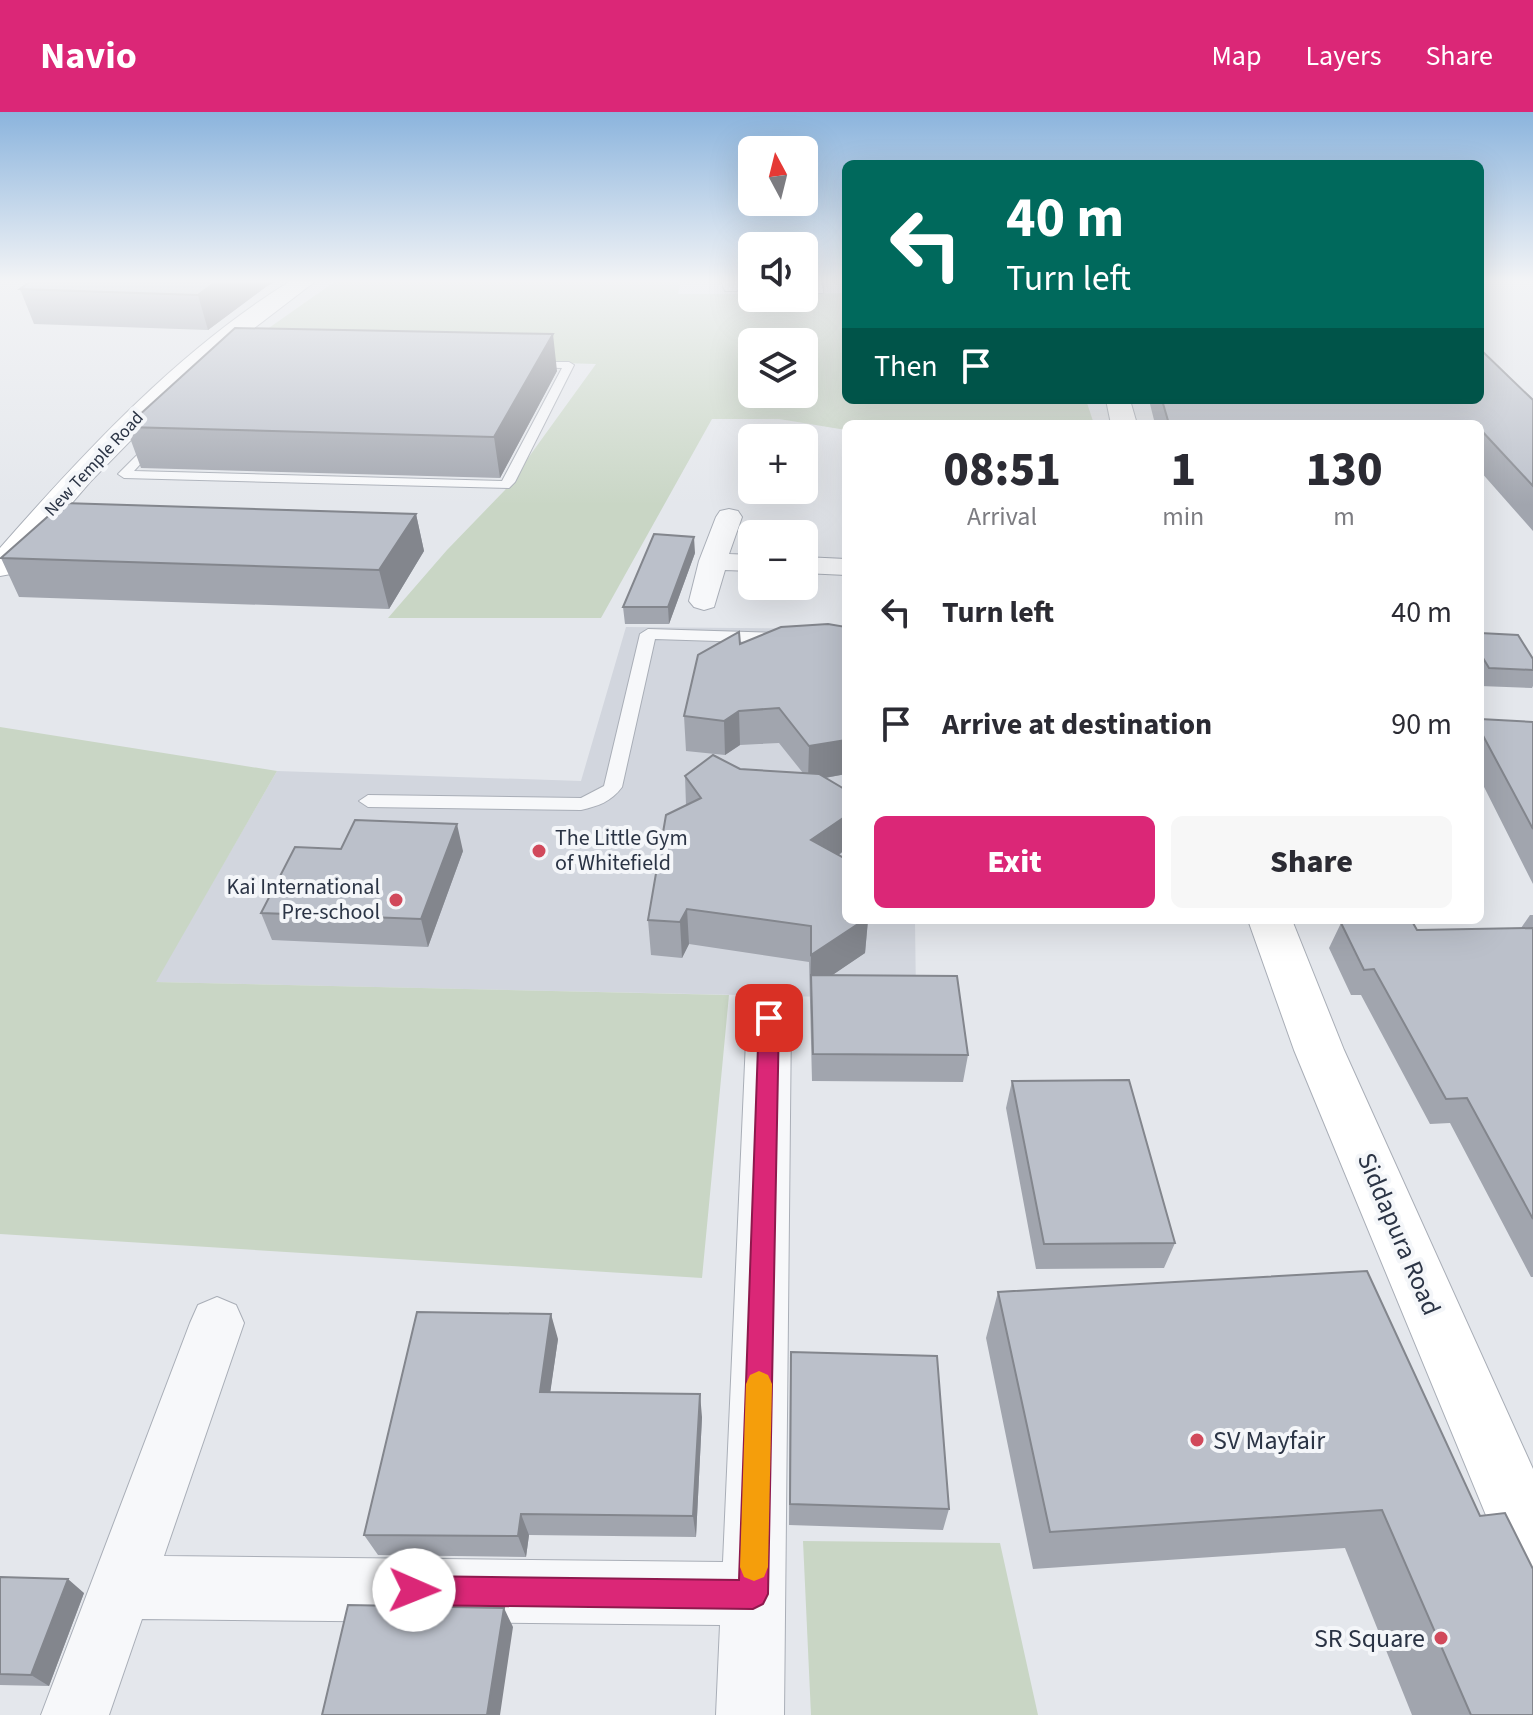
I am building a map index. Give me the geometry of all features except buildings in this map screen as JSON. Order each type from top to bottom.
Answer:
[{"type":"street","name":"New Temple Road","points":[[0,567],[154,407],[213,355]]},
{"type":"street","points":[[704,601],[713,561],[729,517]]},
{"type":"street","points":[[713,561],[738,562]]},
{"type":"street","points":[[818,566],[842,567]]},
{"type":"street","name":"Siddapura Road","points":[[1272,924],[1319,1050],[1533,1547]]},
{"type":"street","points":[[750,1715],[769,1018]]},
{"type":"street","points":[[75,1715],[217,1323]]},
{"type":"street","points":[[121,1587],[753,1594]]},
{"type":"lane","points":[[165,431],[124,474],[505,485],[569,365],[522,364]]},
{"type":"lane","points":[[368,801],[594,802],[606,796],[613,787],[648,634],[800,638]]},
{"type":"shaded area","name":"The Little Gym of Whitefield","points":[[626,627],[842,629],[842,924],[915,924],[916,999],[155,982],[277,771],[581,781]]},
{"type":"green space","points":[[261,355],[738,355],[738,408],[818,408],[818,355],[842,355],[842,404],[1087,404],[1093,420],[842,420],[842,429],[779,419],[712,419],[601,618],[388,618],[505,490],[596,364]]},
{"type":"green space","points":[[0,727],[277,771],[156,982],[729,995],[702,1278],[0,1234]]},
{"type":"green space","points":[[803,1541],[1000,1543],[1038,1715],[811,1715]]},
{"type":"slow traffic","points":[[754,1567],[759,1384]]},
{"type":"place","name":"The Little Gym of Whitefield","points":[[539,851]]},
{"type":"place","name":"Kai International Pre-school","points":[[396,900]]},
{"type":"place","name":"SV Mayfair","points":[[1197,1440]]},
{"type":"place","name":"SR Square","points":[[1441,1638]]},
{"type":"route","points":[[414,1590],[753,1594],[769,1018]]}]
